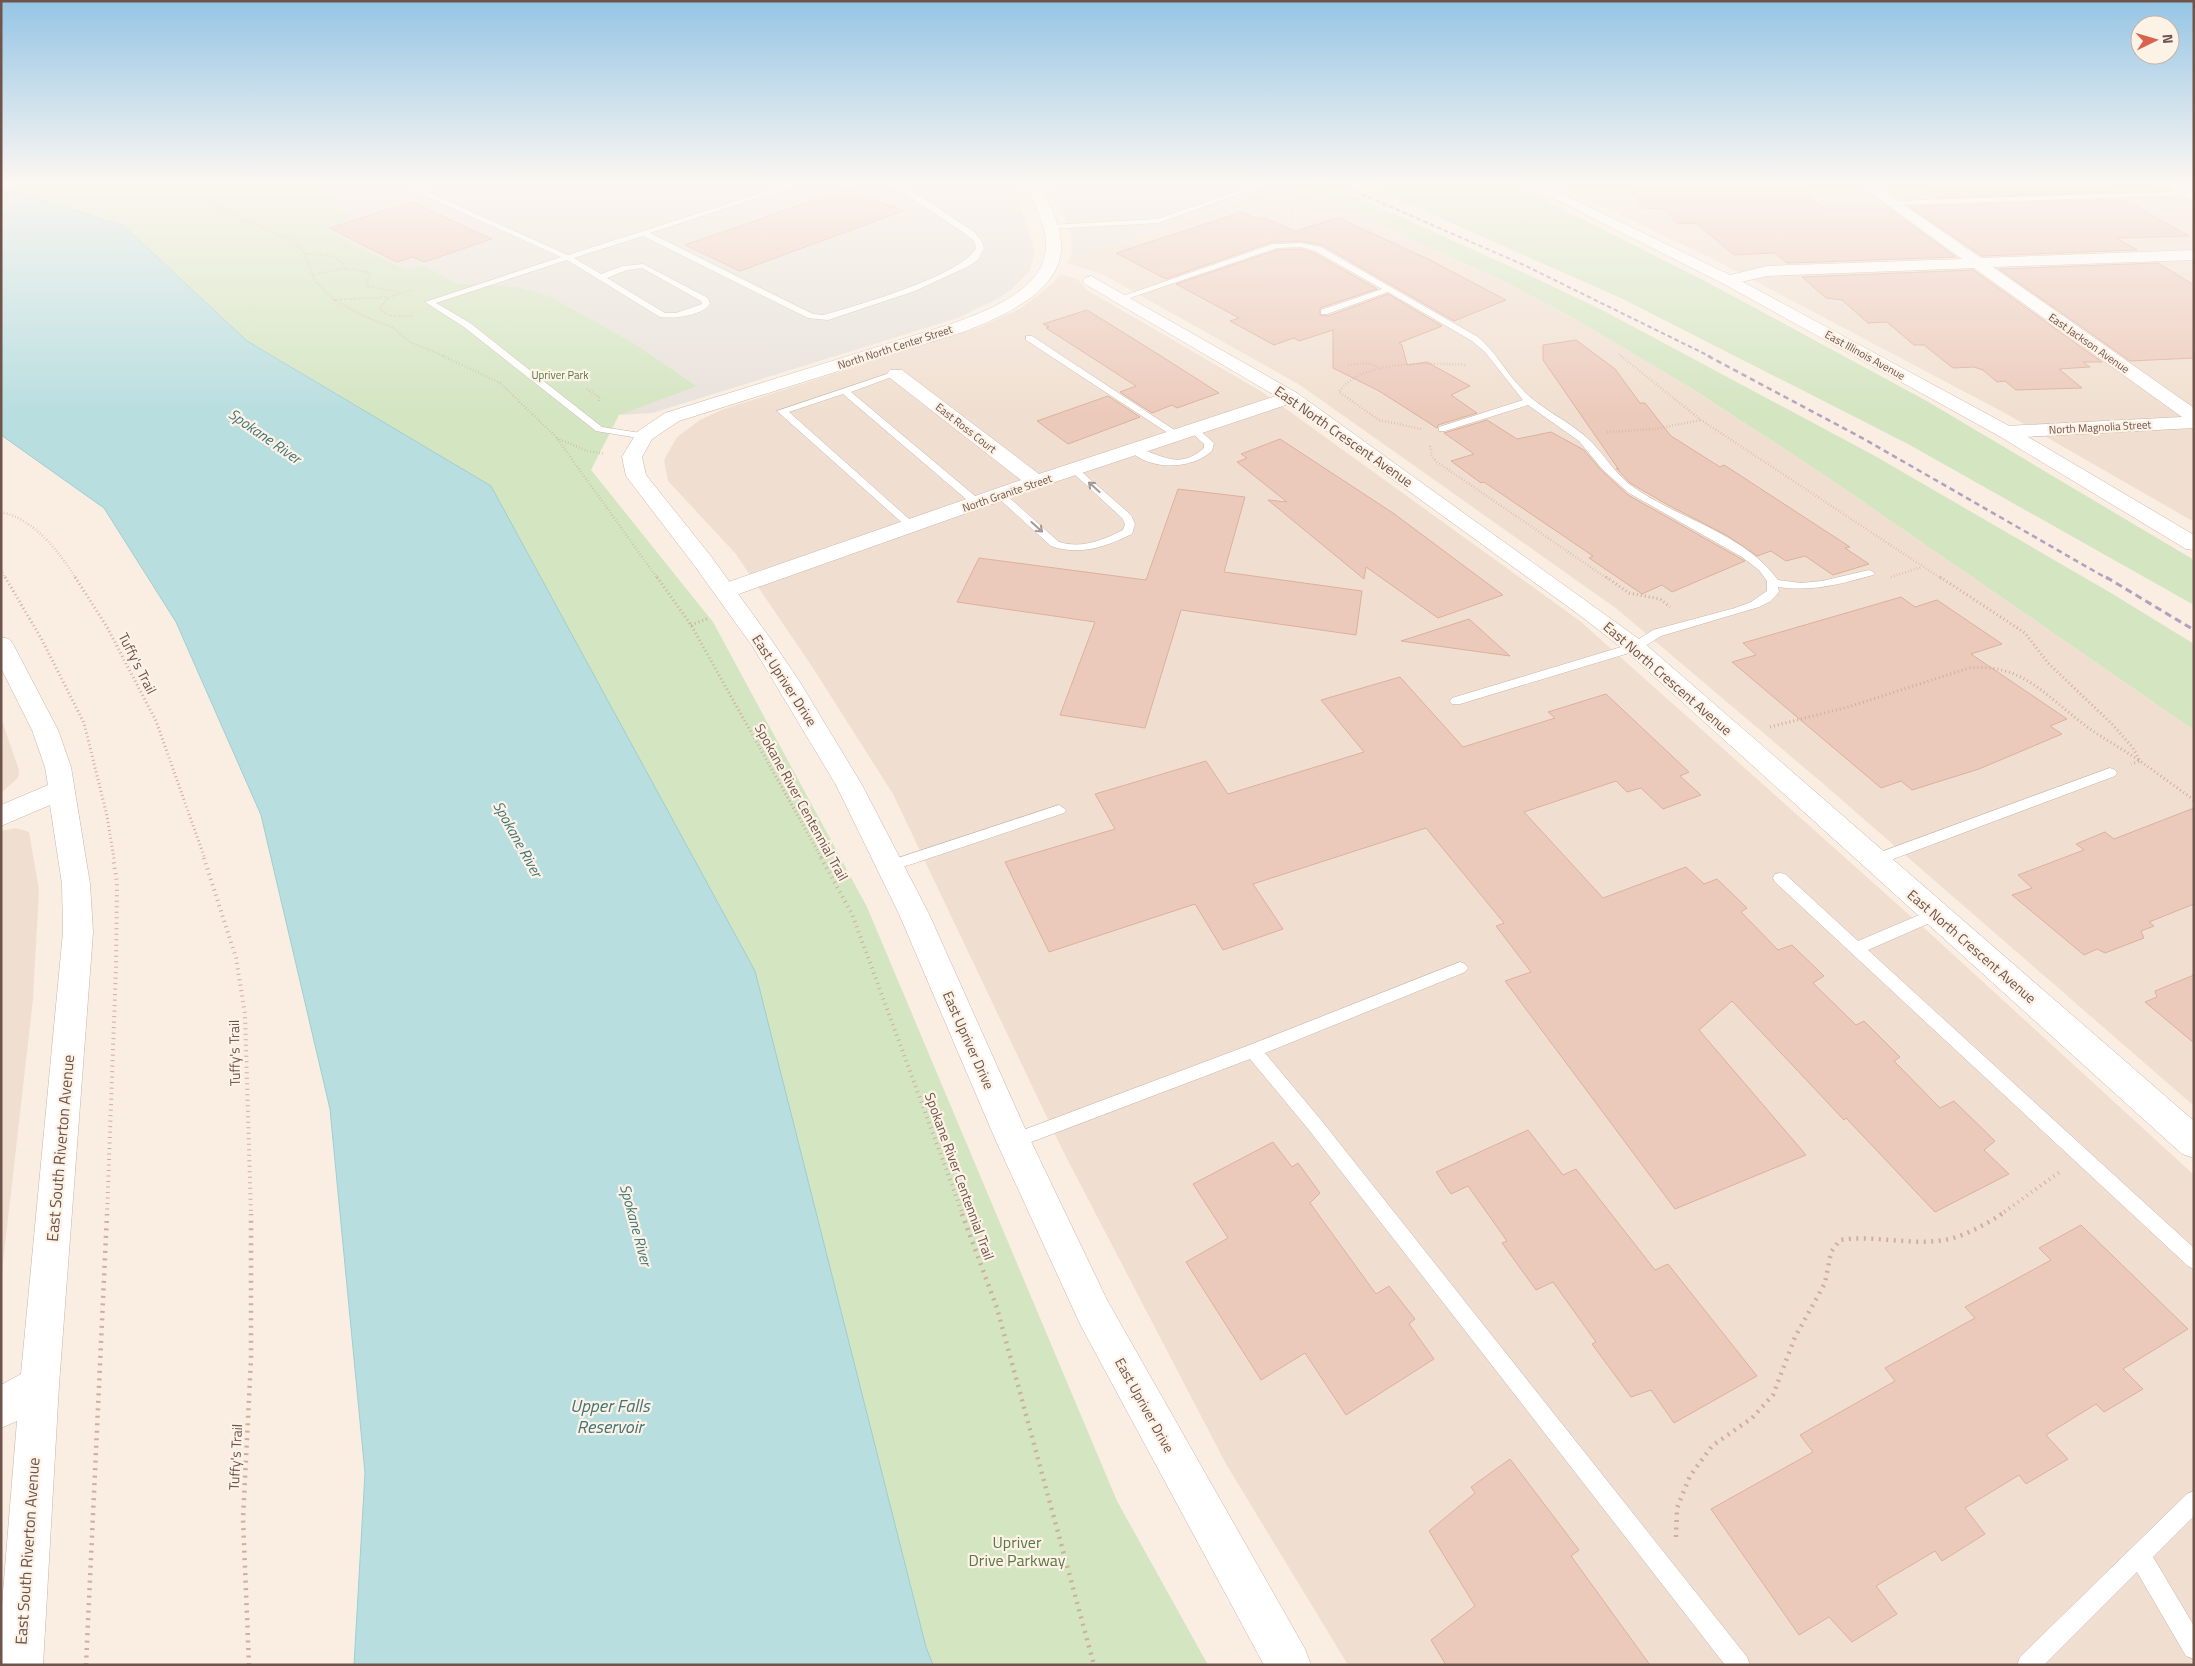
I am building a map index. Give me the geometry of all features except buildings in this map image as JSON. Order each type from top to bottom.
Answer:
[{"type":"street","name":"North North Center Street","points":[[644,436],[672,417],[957,328],[1001,309],[1032,288],[1049,266],[1051,260]]},
{"type":"street","name":"East Illinois Avenue","points":[[1687,260],[1728,280],[2006,432],[2194,544]]},
{"type":"street","name":"East Jackson Avenue","points":[[1972,260],[2194,417]]},
{"type":"street","points":[[1728,280],[1767,271],[2065,260]]},
{"type":"street","name":"East North Crescent Avenue","points":[[1092,281],[1291,397],[1590,612],[1635,647],[2194,1143]]},
{"type":"street","name":"East Ross Court","points":[[896,374],[1036,482]]},
{"type":"street","name":"North Granite Street","points":[[725,591],[1036,482],[1291,397]]},
{"type":"street","name":"North Magnolia Street","points":[[2006,432],[2194,422]]},
{"type":"street","name":"East Upriver Drive","points":[[644,436],[632,457],[636,476],[725,591],[796,696],[849,785],[891,866],[1013,1140],[1094,1313],[1289,1665]]},
{"type":"street","name":"East South Riverton Avenue","points":[[1,644],[46,730],[63,789],[76,884],[78,932],[39,1385],[20,1665]]},
{"type":"street","points":[[1,816],[63,789]]},
{"type":"street","points":[[1,1408],[39,1385]]},
{"type":"lane","points":[[563,260],[429,302],[467,325],[599,429],[644,436]]},
{"type":"lane","points":[[572,260],[663,315],[677,316],[706,304],[705,300],[643,266],[626,268],[601,277]]},
{"type":"lane","points":[[698,260],[811,316],[825,318],[912,289],[972,260]]},
{"type":"lane","points":[[1121,298],[1236,260]]},
{"type":"lane","points":[[1337,260],[1483,345],[1514,386],[1530,402],[1579,435],[1607,469],[1623,484],[1652,503],[1694,524],[1751,558],[1766,570],[1774,583],[1774,592],[1765,601],[1656,633],[1635,647],[1456,701]]},
{"type":"lane","points":[[1324,312],[1389,289]]},
{"type":"lane","points":[[1029,338],[1186,432],[1209,443],[1209,449],[1203,456],[1187,462],[1165,463],[1146,457],[1134,450]]},
{"type":"lane","points":[[896,374],[782,411],[912,526]]},
{"type":"lane","points":[[844,391],[977,503]]},
{"type":"lane","points":[[1442,429],[1530,402]]},
{"type":"lane","points":[[1000,495],[1055,544],[1064,548],[1096,545],[1128,532],[1131,529],[1127,517],[1075,469]]},
{"type":"lane","points":[[1774,583],[1802,587],[1819,587],[1869,572]]},
{"type":"lane","points":[[1876,860],[2110,773]]},
{"type":"lane","points":[[891,866],[1059,810]]},
{"type":"lane","points":[[1780,878],[2194,1260]]},
{"type":"lane","points":[[1856,948],[1936,914]]},
{"type":"lane","points":[[1013,1140],[1253,1050],[1460,968]]},
{"type":"lane","points":[[1253,1050],[1315,1126],[1739,1665]]},
{"type":"lane","points":[[2028,1665],[2194,1501]]},
{"type":"lane","points":[[2139,1554],[2194,1648]]},
{"type":"path","name":"Spokane River Centennial Trail","points":[[307,260],[315,281],[334,300],[366,317],[392,327],[410,342],[463,364],[500,383],[556,437],[691,625],[852,914],[997,1308],[1094,1665]]},
{"type":"path","points":[[340,260],[345,268]]},
{"type":"path","points":[[312,274],[345,268],[368,272],[370,276],[365,286],[395,289],[400,292]]},
{"type":"path","points":[[334,300],[389,297]]},
{"type":"path","points":[[1620,354],[1701,420],[2025,633],[2048,663],[2112,724],[2133,748],[2140,761]]},
{"type":"path","points":[[1348,365],[1368,363],[1381,368]]},
{"type":"path","points":[[1425,432],[1420,428],[1379,420],[1341,395],[1339,392],[1342,386],[1381,368],[1405,363],[1467,365]]},
{"type":"path","points":[[584,386],[599,398],[599,404]]},
{"type":"path","points":[[1603,432],[1655,429],[1701,420]]},
{"type":"path","points":[[1430,444],[1432,457],[1436,462],[1548,539],[1629,593],[1660,599],[1674,611]]},
{"type":"path","name":"Tuffy's Trail","points":[[1,512],[15,515],[44,536],[74,575],[107,627],[156,721],[193,822],[236,958],[245,1014],[251,1220],[251,1359],[243,1519],[248,1600],[249,1665]]},
{"type":"path","points":[[1869,572],[1885,578],[1922,567]]},
{"type":"path","points":[[1767,728],[1848,707],[1969,668],[1982,665],[1996,666],[2029,679],[2084,725],[2140,761],[2194,800]]},
{"type":"path","points":[[2110,773],[2140,761]]},
{"type":"path","points":[[1674,1583],[1677,1508],[1690,1476],[1712,1446],[1752,1418],[1773,1395],[1795,1336],[1825,1283],[1831,1252],[1840,1240],[1860,1235],[1902,1241],[1937,1242],[1975,1230],[2082,1157]]},
{"type":"shaded area","points":[[385,260],[1033,260],[1030,270],[1012,289],[997,299],[958,318],[652,413],[619,415],[696,385],[635,344],[550,296],[518,287],[456,283],[422,265],[407,270]]},
{"type":"shaded area","points":[[1069,260],[1457,260],[1503,281],[1572,317],[1696,391],[1823,474],[2194,730],[2194,1106],[1820,781],[1617,609],[1300,385],[1102,274],[1067,263]]},
{"type":"shaded area","points":[[1714,260],[2194,260],[2194,522],[2003,412]]},
{"type":"shaded area","points":[[1060,275],[1078,279],[1087,290],[1264,393],[1580,621],[1934,937],[2194,1175],[2194,1665],[1348,1665],[1226,1464],[1063,1151],[893,794],[813,668],[735,553],[668,481],[664,460],[677,437],[700,420],[724,409],[980,327],[1021,308],[1052,284]]},
{"type":"shaded area","points":[[1,718],[19,770],[18,778],[1,793]]},
{"type":"shaded area","points":[[16,828],[29,832],[39,890],[33,999],[1,1280],[1,831]]},
{"type":"green space","name":"Upriver Drive Parkway","points":[[160,260],[385,260],[407,270],[422,265],[456,283],[518,287],[550,296],[635,344],[697,386],[619,415],[591,470],[713,622],[867,907],[1117,1501],[1208,1665],[933,1665],[491,486],[247,341]]},
{"type":"green space","points":[[1457,260],[1495,260],[1604,311],[1875,456],[2111,593],[2194,644],[2194,730],[1823,474],[1696,391],[1572,317],[1503,281]]},
{"type":"green space","points":[[1534,260],[1663,260],[1703,280],[1925,400],[2194,560],[2194,605],[1908,444],[1623,299]]},
{"type":"water","name":"Upper Falls Reservoir","points":[[1,260],[160,260],[247,341],[491,486],[755,971],[926,1647],[933,1665],[354,1665],[365,1473],[330,1109],[261,815],[176,622],[104,508],[1,435]]},
{"type":"railway","points":[[1512,260],[1711,357]]},
{"type":"railway","points":[[1708,356],[1864,439],[2108,579]]},
{"type":"railway","points":[[2106,577],[2194,630]]},
{"type":"park label","name":"Upriver Park","points":[[560,375]]},
{"type":"water label","name":"Spokane River","points":[[265,436]]},
{"type":"water label","name":"Spokane River","points":[[518,839]]},
{"type":"water label","name":"Spokane River","points":[[636,1225]]}]
